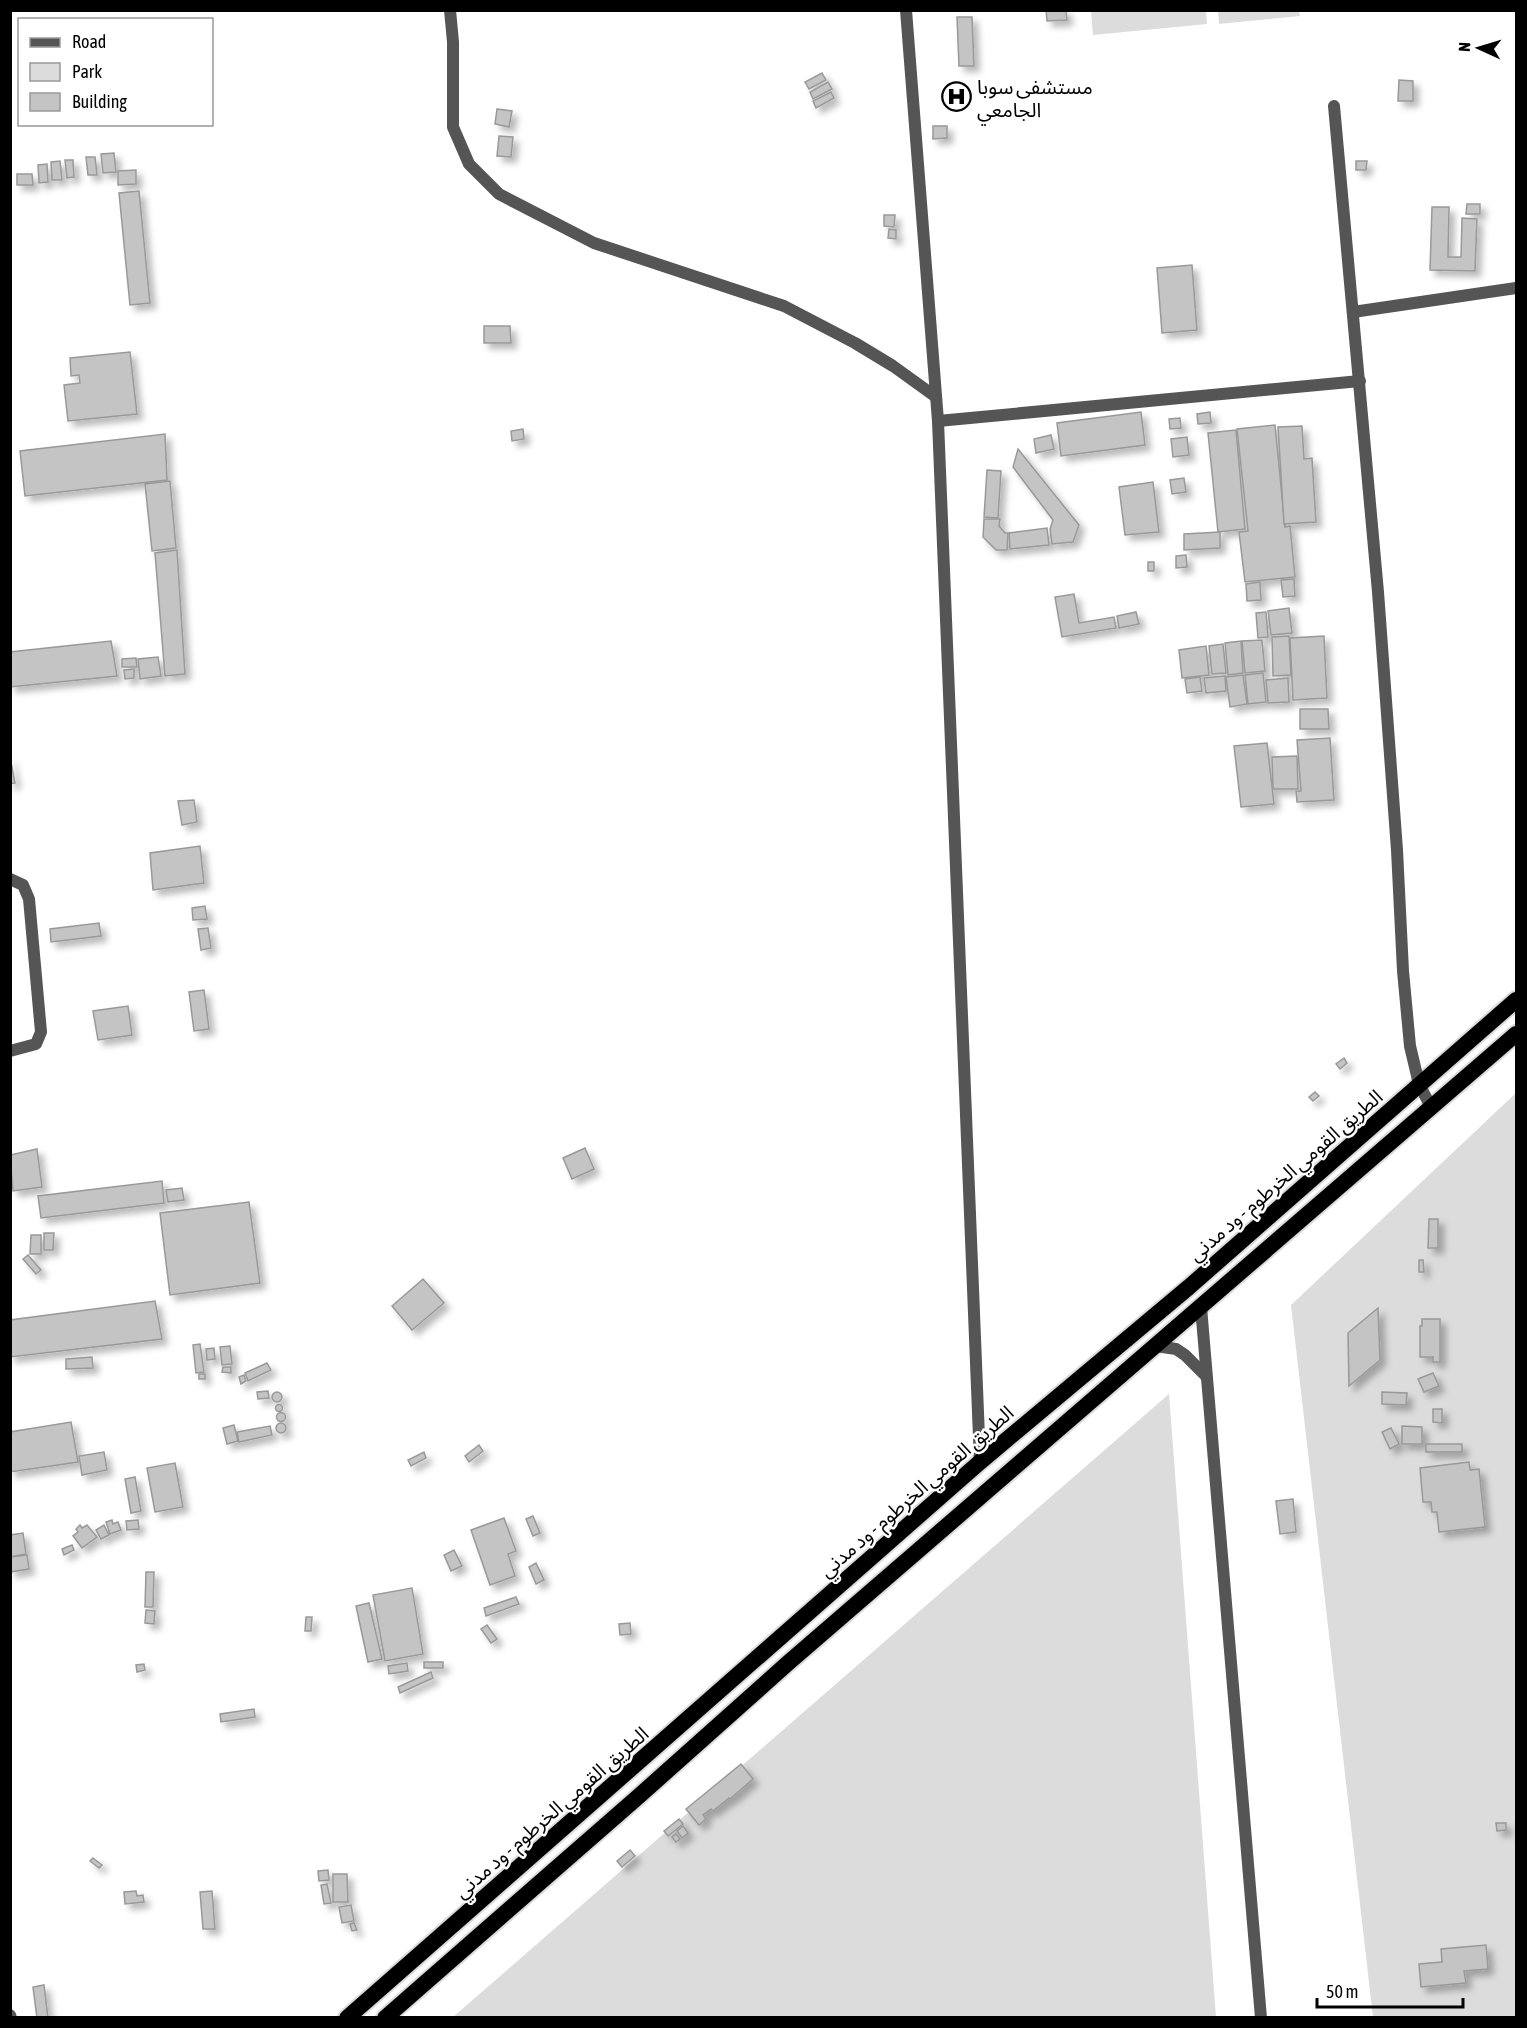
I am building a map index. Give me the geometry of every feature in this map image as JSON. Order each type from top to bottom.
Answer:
[{"type":"highway","name":"الطريق القومي الخرطوم - ود مدني","points":[[347,2018],[980,1462],[1295,1196],[1516,1000]]},
{"type":"highway","points":[[385,2018],[788,1664],[1516,1034]]},
{"type":"street","points":[[450,10],[453,42],[453,127],[469,164],[499,194],[594,243],[784,306],[855,343],[893,366],[936,397]]},
{"type":"street","points":[[906,10],[938,421],[980,1462]]},
{"type":"street","points":[[1334,106],[1360,381],[1410,1046],[1419,1084],[1431,1107]]},
{"type":"street","points":[[1353,312],[1516,288]]},
{"type":"street","points":[[938,421],[1360,381]]},
{"type":"street","points":[[10,879],[22,885],[29,899],[41,1032],[36,1044],[10,1051]]},
{"type":"street","points":[[1201,1307],[1261,2018]]},
{"type":"street","points":[[1156,1346],[1176,1349],[1206,1376]]},
{"type":"green space","points":[[1091,11],[1206,11],[1207,24],[1093,35]]},
{"type":"green space","points":[[1218,11],[1299,11],[1300,16],[1219,24]]},
{"type":"green space","points":[[1516,1093],[1516,2017],[1373,2017],[1291,1305]]},
{"type":"green space","points":[[1169,1394],[1216,2017],[453,2017]]},
{"type":"building","points":[[1046,10],[1066,10],[1067,20],[1047,21]]},
{"type":"building","points":[[957,17],[972,17],[974,66],[959,66]]},
{"type":"building","points":[[822,73],[826,80],[809,89],[805,82]]},
{"type":"building","points":[[1399,80],[1413,81],[1413,101],[1398,101]]},
{"type":"building","points":[[828,82],[832,89],[813,99],[810,92]]},
{"type":"building","points":[[831,92],[834,98],[816,108],[813,101]]},
{"type":"building","points":[[497,109],[512,111],[509,127],[495,124]]},
{"type":"building","points":[[933,126],[947,126],[947,138],[933,139]]},
{"type":"building","points":[[499,136],[513,137],[511,157],[497,156]]},
{"type":"building","points":[[114,153],[116,172],[103,173],[101,154]]},
{"type":"building","points":[[86,157],[95,157],[97,175],[88,175]]},
{"type":"building","points":[[65,160],[73,160],[74,177],[67,178]]},
{"type":"building","points":[[60,161],[62,180],[52,180],[51,162]]},
{"type":"building","points":[[1356,161],[1367,161],[1366,170],[1356,170]]},
{"type":"building","points":[[47,164],[48,182],[39,183],[38,165]]},
{"type":"building","points":[[136,170],[136,184],[118,185],[118,171]]},
{"type":"building","points":[[17,174],[32,174],[33,185],[17,185]]},
{"type":"building","points":[[139,191],[150,303],[130,305],[119,193]]},
{"type":"building","points":[[1467,204],[1480,204],[1480,214],[1466,214]]},
{"type":"building","points":[[1432,207],[1449,207],[1448,257],[1461,257],[1462,218],[1477,219],[1475,271],[1430,270]]},
{"type":"building","points":[[884,215],[895,215],[894,227],[884,226]]},
{"type":"building","points":[[889,229],[896,230],[896,239],[888,238]]},
{"type":"building","points":[[1192,265],[1197,330],[1162,333],[1157,268]]},
{"type":"building","points":[[484,326],[510,326],[511,343],[484,343]]},
{"type":"building","points":[[130,352],[137,414],[68,421],[64,385],[80,383],[79,375],[71,376],[70,358]]},
{"type":"building","points":[[1141,412],[1145,445],[1061,456],[1057,423]]},
{"type":"building","points":[[1210,412],[1211,423],[1198,424],[1197,414]]},
{"type":"building","points":[[1180,418],[1181,428],[1170,429],[1169,419]]},
{"type":"building","points":[[1275,425],[1285,527],[1290,526],[1295,577],[1245,582],[1239,532],[1248,531],[1237,429]]},
{"type":"building","points":[[1302,426],[1304,459],[1312,458],[1316,522],[1284,524],[1278,427]]},
{"type":"building","points":[[523,429],[524,439],[512,441],[511,431]]},
{"type":"building","points":[[1236,430],[1245,529],[1218,532],[1208,433]]},
{"type":"building","points":[[165,434],[167,480],[25,496],[20,451]]},
{"type":"building","points":[[1051,435],[1054,449],[1036,453],[1034,439]]},
{"type":"building","points":[[1187,437],[1189,455],[1173,457],[1171,439]]},
{"type":"building","points":[[1018,449],[1079,525],[1073,542],[1052,544],[1050,529],[1053,520],[1013,467]]},
{"type":"building","points":[[987,470],[1001,471],[998,518],[984,517]]},
{"type":"building","points":[[1184,478],[1186,492],[1172,494],[1170,480]]},
{"type":"building","points":[[170,481],[176,548],[152,551],[145,484]]},
{"type":"building","points":[[1153,482],[1159,532],[1125,535],[1119,487]]},
{"type":"building","points":[[984,519],[1000,519],[999,526],[1005,533],[1008,533],[1007,550],[996,550],[983,537]]},
{"type":"building","points":[[1047,528],[1049,545],[1010,549],[1009,533]]},
{"type":"building","points":[[1220,532],[1220,548],[1184,550],[1184,534]]},
{"type":"building","points":[[177,550],[185,674],[165,676],[155,553]]},
{"type":"building","points":[[1186,555],[1187,567],[1176,568],[1176,556]]},
{"type":"building","points":[[1148,562],[1154,562],[1154,571],[1148,571]]},
{"type":"building","points":[[1294,579],[1295,596],[1283,597],[1281,580]]},
{"type":"building","points":[[1260,582],[1261,600],[1247,601],[1246,584]]},
{"type":"building","points":[[1074,594],[1079,623],[1114,617],[1116,628],[1062,637],[1055,597]]},
{"type":"building","points":[[1289,608],[1292,633],[1271,635],[1268,611]]},
{"type":"building","points":[[1136,612],[1139,624],[1119,628],[1117,616]]},
{"type":"building","points":[[1266,612],[1268,637],[1258,638],[1256,613]]},
{"type":"building","points":[[1289,636],[1291,675],[1273,676],[1272,637]]},
{"type":"building","points":[[1324,636],[1327,698],[1293,700],[1290,638]]},
{"type":"building","points":[[1262,640],[1265,671],[1245,673],[1242,641]]},
{"type":"building","points":[[111,641],[117,676],[10,687],[10,652]]},
{"type":"building","points":[[1241,641],[1243,673],[1228,675],[1225,643]]},
{"type":"building","points":[[1223,644],[1226,673],[1212,674],[1209,646]]},
{"type":"building","points":[[1206,646],[1209,675],[1182,678],[1179,650]]},
{"type":"building","points":[[158,657],[161,676],[140,679],[138,659]]},
{"type":"building","points":[[136,658],[137,667],[122,667],[122,659]]},
{"type":"building","points":[[134,669],[134,678],[125,679],[124,670]]},
{"type":"building","points":[[1263,673],[1266,702],[1248,704],[1245,675]]},
{"type":"building","points":[[1243,675],[1247,704],[1230,707],[1226,677]]},
{"type":"building","points":[[1225,676],[1226,691],[1206,693],[1204,678]]},
{"type":"building","points":[[1200,677],[1202,691],[1187,693],[1185,679]]},
{"type":"building","points":[[1288,678],[1289,702],[1268,703],[1266,680]]},
{"type":"building","points":[[1300,709],[1328,709],[1329,729],[1300,729]]},
{"type":"building","points":[[1330,738],[1334,800],[1297,802],[1296,791],[1301,791],[1297,740]]},
{"type":"building","points":[[1267,743],[1274,804],[1241,807],[1234,746]]},
{"type":"building","points":[[1297,756],[1298,789],[1273,789],[1272,757]]},
{"type":"building","points":[[10,757],[15,783],[10,784]]},
{"type":"building","points":[[194,800],[197,822],[182,825],[178,801]]},
{"type":"building","points":[[200,846],[204,883],[153,890],[150,853]]},
{"type":"building","points":[[205,906],[207,919],[193,920],[192,908]]},
{"type":"building","points":[[99,923],[101,936],[51,942],[50,929]]},
{"type":"building","points":[[208,928],[211,948],[201,950],[198,929]]},
{"type":"building","points":[[204,990],[209,1029],[194,1031],[189,992]]},
{"type":"building","points":[[128,1006],[132,1035],[98,1040],[93,1011]]},
{"type":"building","points":[[1344,1058],[1347,1063],[1340,1069],[1336,1064]]},
{"type":"building","points":[[1315,1092],[1319,1096],[1313,1101],[1309,1097]]},
{"type":"building","points":[[585,1148],[594,1169],[572,1179],[563,1158]]},
{"type":"building","points":[[37,1149],[42,1187],[13,1191],[10,1155]]},
{"type":"building","points":[[162,1181],[164,1203],[41,1218],[38,1196]]},
{"type":"building","points":[[182,1188],[184,1200],[168,1202],[166,1190]]},
{"type":"building","points":[[249,1202],[260,1283],[170,1295],[160,1213]]},
{"type":"building","points":[[1429,1219],[1438,1219],[1438,1248],[1428,1248]]},
{"type":"building","points":[[44,1233],[54,1233],[53,1250],[44,1250]]},
{"type":"building","points":[[31,1235],[41,1235],[41,1254],[30,1254]]},
{"type":"building","points":[[28,1255],[41,1270],[36,1274],[23,1259]]},
{"type":"building","points":[[1419,1260],[1423,1260],[1424,1272],[1419,1272]]},
{"type":"building","points":[[423,1279],[444,1303],[412,1330],[392,1306]]},
{"type":"building","points":[[155,1301],[162,1339],[10,1357],[10,1320]]},
{"type":"building","points":[[1378,1308],[1380,1360],[1349,1386],[1348,1333]]},
{"type":"building","points":[[1422,1319],[1440,1319],[1440,1362],[1433,1362],[1433,1357],[1420,1357]]},
{"type":"building","points":[[200,1344],[204,1372],[196,1373],[193,1345]]},
{"type":"building","points":[[230,1346],[232,1364],[222,1365],[220,1347]]},
{"type":"building","points":[[214,1348],[215,1359],[207,1360],[206,1349]]},
{"type":"building","points":[[92,1357],[93,1368],[66,1369],[66,1359]]},
{"type":"building","points":[[267,1363],[271,1370],[248,1381],[245,1373]]},
{"type":"building","points":[[223,1367],[231,1367],[231,1373],[222,1372]]},
{"type":"building","points":[[1433,1373],[1439,1386],[1424,1392],[1418,1379]]},
{"type":"building","points":[[199,1374],[205,1374],[205,1379],[199,1379]]},
{"type":"building","points":[[244,1375],[246,1381],[241,1384],[239,1377]]},
{"type":"building","points":[[268,1391],[269,1398],[258,1399],[257,1392]]},
{"type":"building","points":[[277,1392],[281,1393],[281,1401],[277,1402],[273,1401],[272,1397],[273,1393]]},
{"type":"building","points":[[1382,1392],[1407,1393],[1406,1405],[1382,1404]]},
{"type":"building","points":[[279,1405],[282,1408],[279,1411],[276,1408]]},
{"type":"building","points":[[1433,1409],[1442,1409],[1442,1423],[1433,1422]]},
{"type":"building","points":[[281,1412],[286,1417],[281,1422],[276,1417]]},
{"type":"building","points":[[71,1422],[78,1462],[10,1472],[10,1432]]},
{"type":"building","points":[[281,1423],[285,1424],[285,1432],[281,1433],[277,1432],[276,1428],[277,1424]]},
{"type":"building","points":[[234,1425],[238,1441],[227,1444],[223,1428]]},
{"type":"building","points":[[270,1426],[272,1435],[239,1442],[237,1432]]},
{"type":"building","points":[[1402,1426],[1422,1427],[1422,1444],[1402,1444]]},
{"type":"building","points":[[1391,1428],[1399,1444],[1390,1449],[1382,1432]]},
{"type":"building","points":[[1426,1444],[1462,1444],[1462,1452],[1426,1452]]},
{"type":"building","points":[[479,1445],[483,1451],[469,1462],[465,1456]]},
{"type":"building","points":[[104,1452],[107,1470],[82,1475],[79,1456]]},
{"type":"building","points":[[424,1452],[426,1458],[411,1466],[408,1460]]},
{"type":"building","points":[[1469,1462],[1470,1470],[1479,1469],[1485,1527],[1439,1532],[1437,1512],[1432,1512],[1431,1502],[1423,1502],[1420,1468]]},
{"type":"building","points":[[175,1463],[183,1507],[155,1512],[147,1468]]},
{"type":"building","points":[[135,1477],[141,1511],[131,1513],[125,1479]]},
{"type":"building","points":[[1293,1499],[1296,1532],[1280,1534],[1276,1501]]},
{"type":"building","points":[[533,1516],[540,1533],[533,1536],[526,1519]]},
{"type":"building","points":[[504,1518],[516,1551],[508,1554],[515,1576],[490,1585],[471,1530]]},
{"type":"building","points":[[112,1520],[113,1524],[118,1522],[121,1530],[110,1534],[106,1522]]},
{"type":"building","points":[[138,1520],[139,1529],[127,1530],[126,1521]]},
{"type":"building","points":[[80,1525],[82,1528],[87,1525],[97,1537],[82,1548],[73,1536],[78,1532],[76,1529]]},
{"type":"building","points":[[104,1525],[109,1535],[101,1539],[96,1530]]},
{"type":"building","points":[[23,1533],[26,1554],[10,1557],[10,1535]]},
{"type":"building","points":[[72,1545],[74,1550],[64,1555],[62,1549]]},
{"type":"building","points":[[454,1550],[462,1566],[451,1571],[444,1555]]},
{"type":"building","points":[[27,1555],[29,1569],[10,1572],[10,1557]]},
{"type":"building","points":[[536,1563],[544,1580],[536,1584],[529,1567]]},
{"type":"building","points":[[146,1572],[154,1572],[153,1607],[145,1607]]},
{"type":"building","points":[[412,1588],[423,1654],[385,1661],[373,1595]]},
{"type":"building","points":[[516,1597],[519,1604],[486,1616],[484,1608]]},
{"type":"building","points":[[369,1603],[382,1659],[368,1662],[356,1606]]},
{"type":"building","points":[[146,1610],[155,1611],[154,1624],[145,1623]]},
{"type":"building","points":[[306,1617],[312,1617],[311,1631],[305,1631]]},
{"type":"building","points":[[630,1623],[631,1634],[620,1635],[619,1624]]},
{"type":"building","points":[[487,1625],[497,1639],[491,1643],[481,1629]]},
{"type":"building","points":[[424,1662],[443,1662],[443,1668],[424,1668]]},
{"type":"building","points":[[407,1663],[408,1671],[389,1674],[388,1666]]},
{"type":"building","points":[[144,1664],[145,1670],[137,1672],[136,1665]]},
{"type":"building","points":[[431,1672],[433,1678],[400,1693],[398,1687]]},
{"type":"building","points":[[254,1709],[255,1717],[221,1722],[220,1714]]},
{"type":"building","points":[[741,1764],[753,1779],[730,1799],[703,1815],[706,1819],[699,1825],[686,1809]]},
{"type":"building","points":[[679,1819],[683,1824],[668,1836],[664,1831]]},
{"type":"building","points":[[1496,1823],[1506,1823],[1506,1830],[1497,1831]]},
{"type":"building","points":[[683,1826],[688,1833],[682,1838],[677,1831]]},
{"type":"building","points":[[676,1834],[680,1839],[676,1842],[672,1837]]},
{"type":"building","points":[[630,1850],[635,1856],[622,1867],[617,1861]]},
{"type":"building","points":[[93,1858],[102,1865],[99,1868],[90,1861]]},
{"type":"building","points":[[328,1870],[329,1880],[319,1881],[318,1871]]},
{"type":"building","points":[[333,1874],[347,1874],[348,1902],[333,1902]]},
{"type":"building","points":[[327,1884],[331,1903],[324,1904],[321,1885]]},
{"type":"building","points":[[136,1891],[137,1896],[143,1895],[144,1902],[125,1904],[124,1892]]},
{"type":"building","points":[[212,1891],[215,1929],[203,1929],[200,1892]]},
{"type":"building","points":[[351,1905],[354,1921],[342,1923],[339,1907]]},
{"type":"building","points":[[354,1923],[357,1930],[352,1931],[350,1924]]},
{"type":"building","points":[[1486,1945],[1488,1969],[1464,1971],[1466,1983],[1421,1987],[1419,1964],[1442,1962],[1441,1949]]},
{"type":"building","points":[[44,1985],[48,2018],[37,2018],[33,1987]]},
{"type":"place","name":"مستشفى سوبا الجامعي","points":[[956,97]]}]
